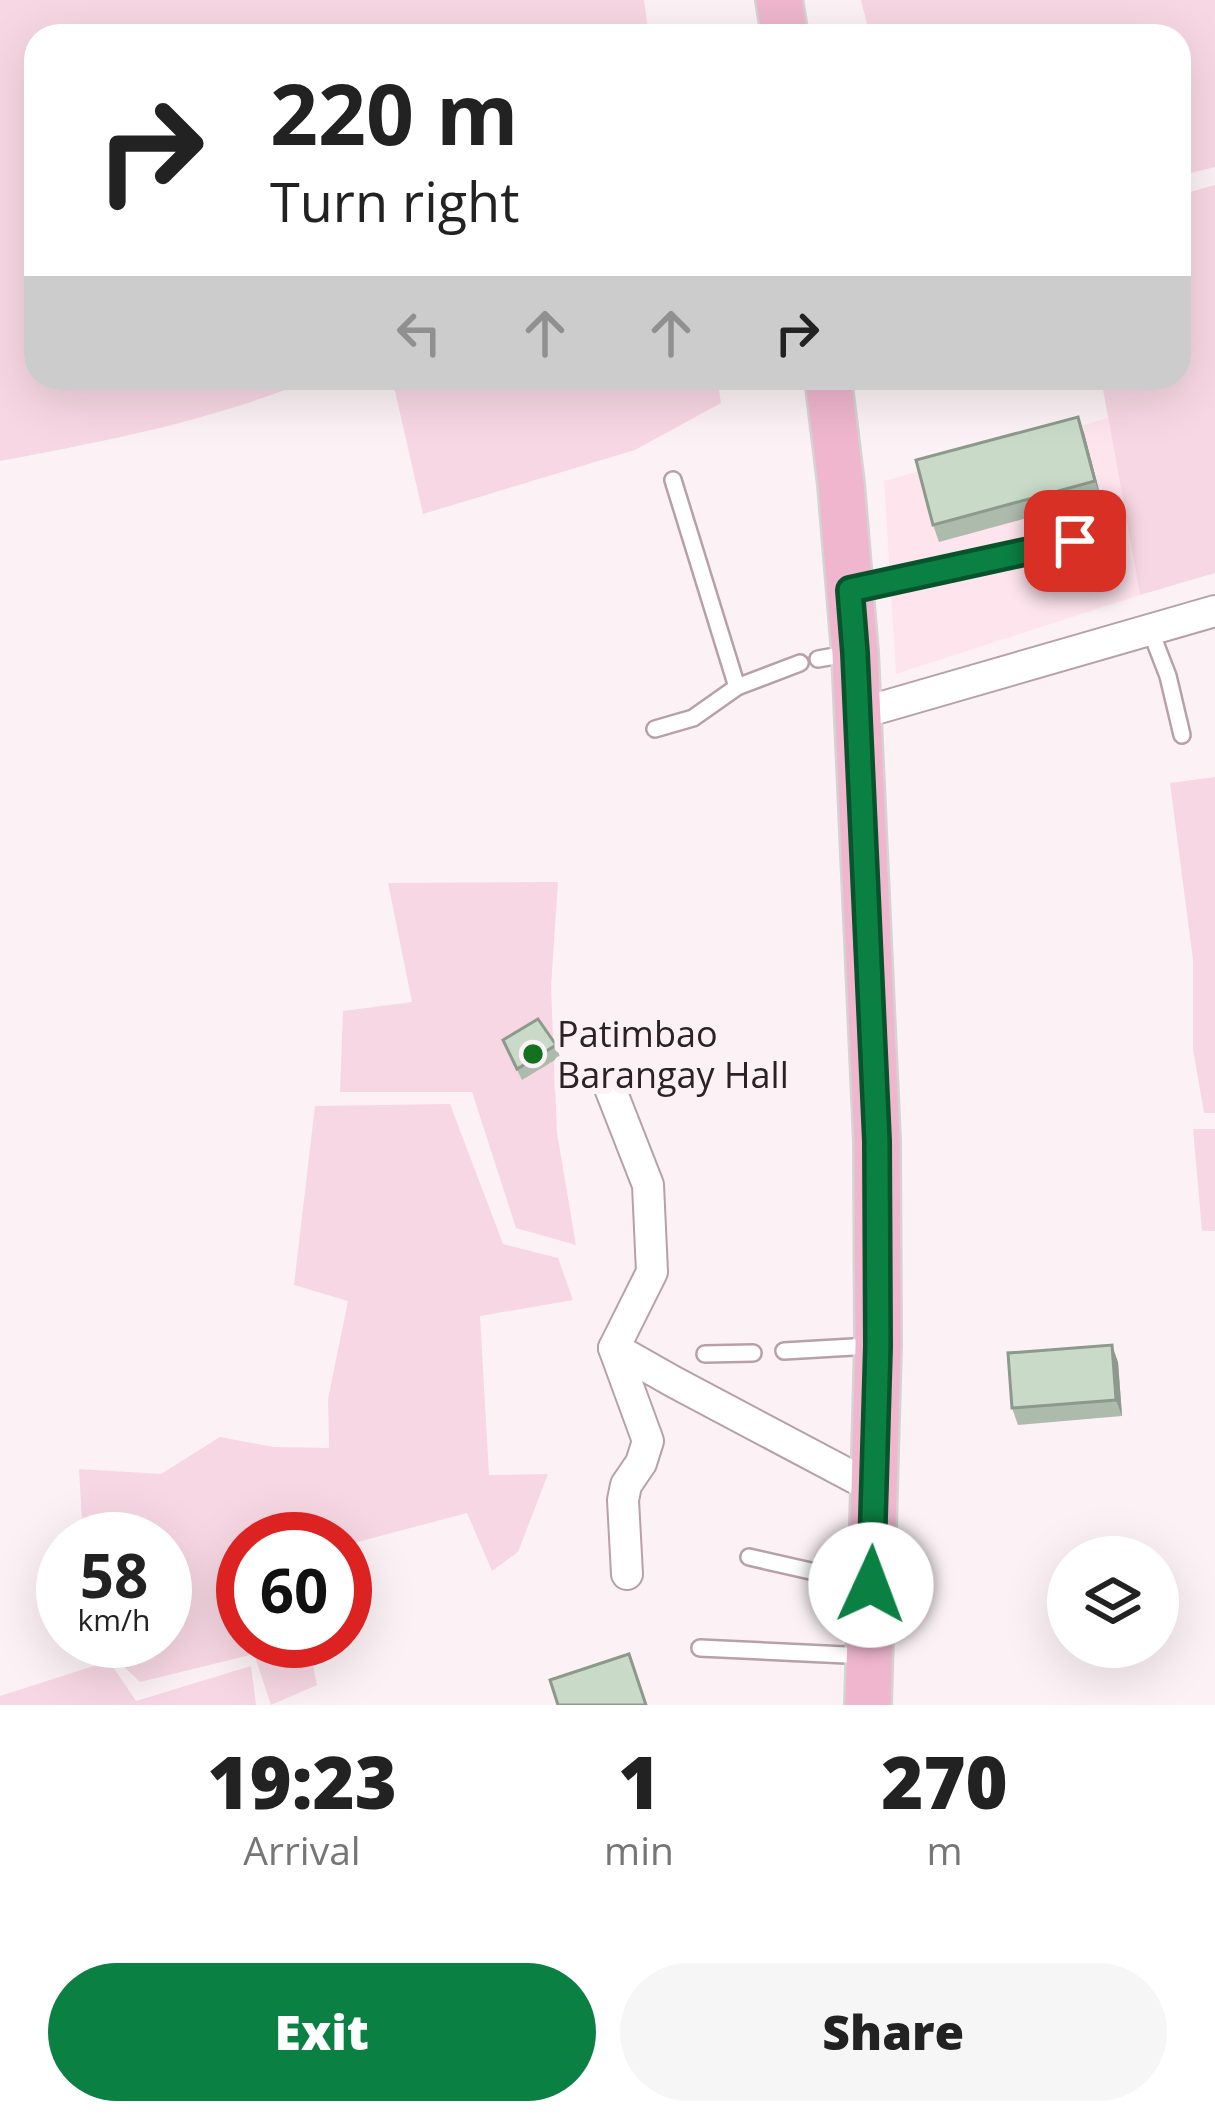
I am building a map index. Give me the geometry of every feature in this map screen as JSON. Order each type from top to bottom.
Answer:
[{"type":"main road","points":[[829,390],[850,590],[824,658],[858,714],[877,1141],[878,1346],[868,1705]]},
{"type":"street","points":[[858,714],[1215,611]]},
{"type":"street","points":[[610,1088],[648,1185],[652,1272],[614,1348],[648,1442],[623,1500],[627,1574]]},
{"type":"street","points":[[614,1348],[874,1488]]},
{"type":"lane","points":[[673,480],[737,687]]},
{"type":"lane","points":[[850,590],[1075,541]]},
{"type":"lane","points":[[1151,632],[1182,735]]},
{"type":"lane","points":[[656,729],[693,718],[737,687],[824,658]]},
{"type":"lane","points":[[784,1351],[878,1346]]},
{"type":"lane","points":[[705,1354],[753,1353]]},
{"type":"lane","points":[[749,1558],[871,1585]]},
{"type":"lane","points":[[700,1648],[870,1657]]},
{"type":"shaded area","points":[[0,0],[644,0],[647,24],[24,24],[24,390],[285,390],[199,418],[0,461]]},
{"type":"shaded area","points":[[861,0],[1215,0],[1215,167],[1191,173],[1191,24],[867,24]]},
{"type":"shaded area","points":[[1215,185],[1215,573],[1140,595],[1103,390],[1191,390],[1191,192]]},
{"type":"shaded area","points":[[395,390],[719,390],[721,403],[635,450],[423,514]]},
{"type":"shaded area","points":[[1108,418],[1140,595],[896,674],[884,481]]},
{"type":"shaded area","points":[[1215,777],[1215,1113],[1204,1113],[1193,1049],[1193,960],[1170,783]]},
{"type":"shaded area","points":[[558,882],[551,987],[557,1133],[576,1245],[516,1228],[472,1092],[340,1092],[343,1011],[412,1002],[388,883]]},
{"type":"shaded area","points":[[450,1104],[503,1244],[558,1258],[573,1300],[480,1316],[489,1475],[548,1474],[518,1552],[492,1571],[467,1513],[372,1538],[372,1512],[216,1512],[216,1663],[140,1682],[125,1668],[192,1668],[192,1512],[81,1512],[79,1469],[161,1474],[220,1437],[274,1447],[329,1448],[328,1399],[348,1301],[294,1285],[315,1106]]},
{"type":"shaded area","points":[[1193,1129],[1215,1129],[1215,1231],[1202,1231]]},
{"type":"shaded area","points":[[87,1668],[114,1668],[136,1701],[251,1668],[256,1705],[0,1705],[0,1696]]},
{"type":"shaded area","points":[[259,1668],[314,1668],[317,1685],[271,1705]]},
{"type":"building","points":[[1078,417],[1095,481],[933,525],[916,460]]},
{"type":"building","points":[[538,1019],[556,1045],[517,1069],[503,1040]]},
{"type":"building","points":[[1112,1345],[1116,1400],[1012,1408],[1008,1353]]},
{"type":"building","points":[[629,1654],[646,1705],[558,1705],[550,1680]]},
{"type":"place","name":"Patimbao Barangay Hall","points":[[533,1054]]},
{"type":"route","points":[[871,1585],[878,1346],[877,1141],[850,590],[1075,541]]}]
